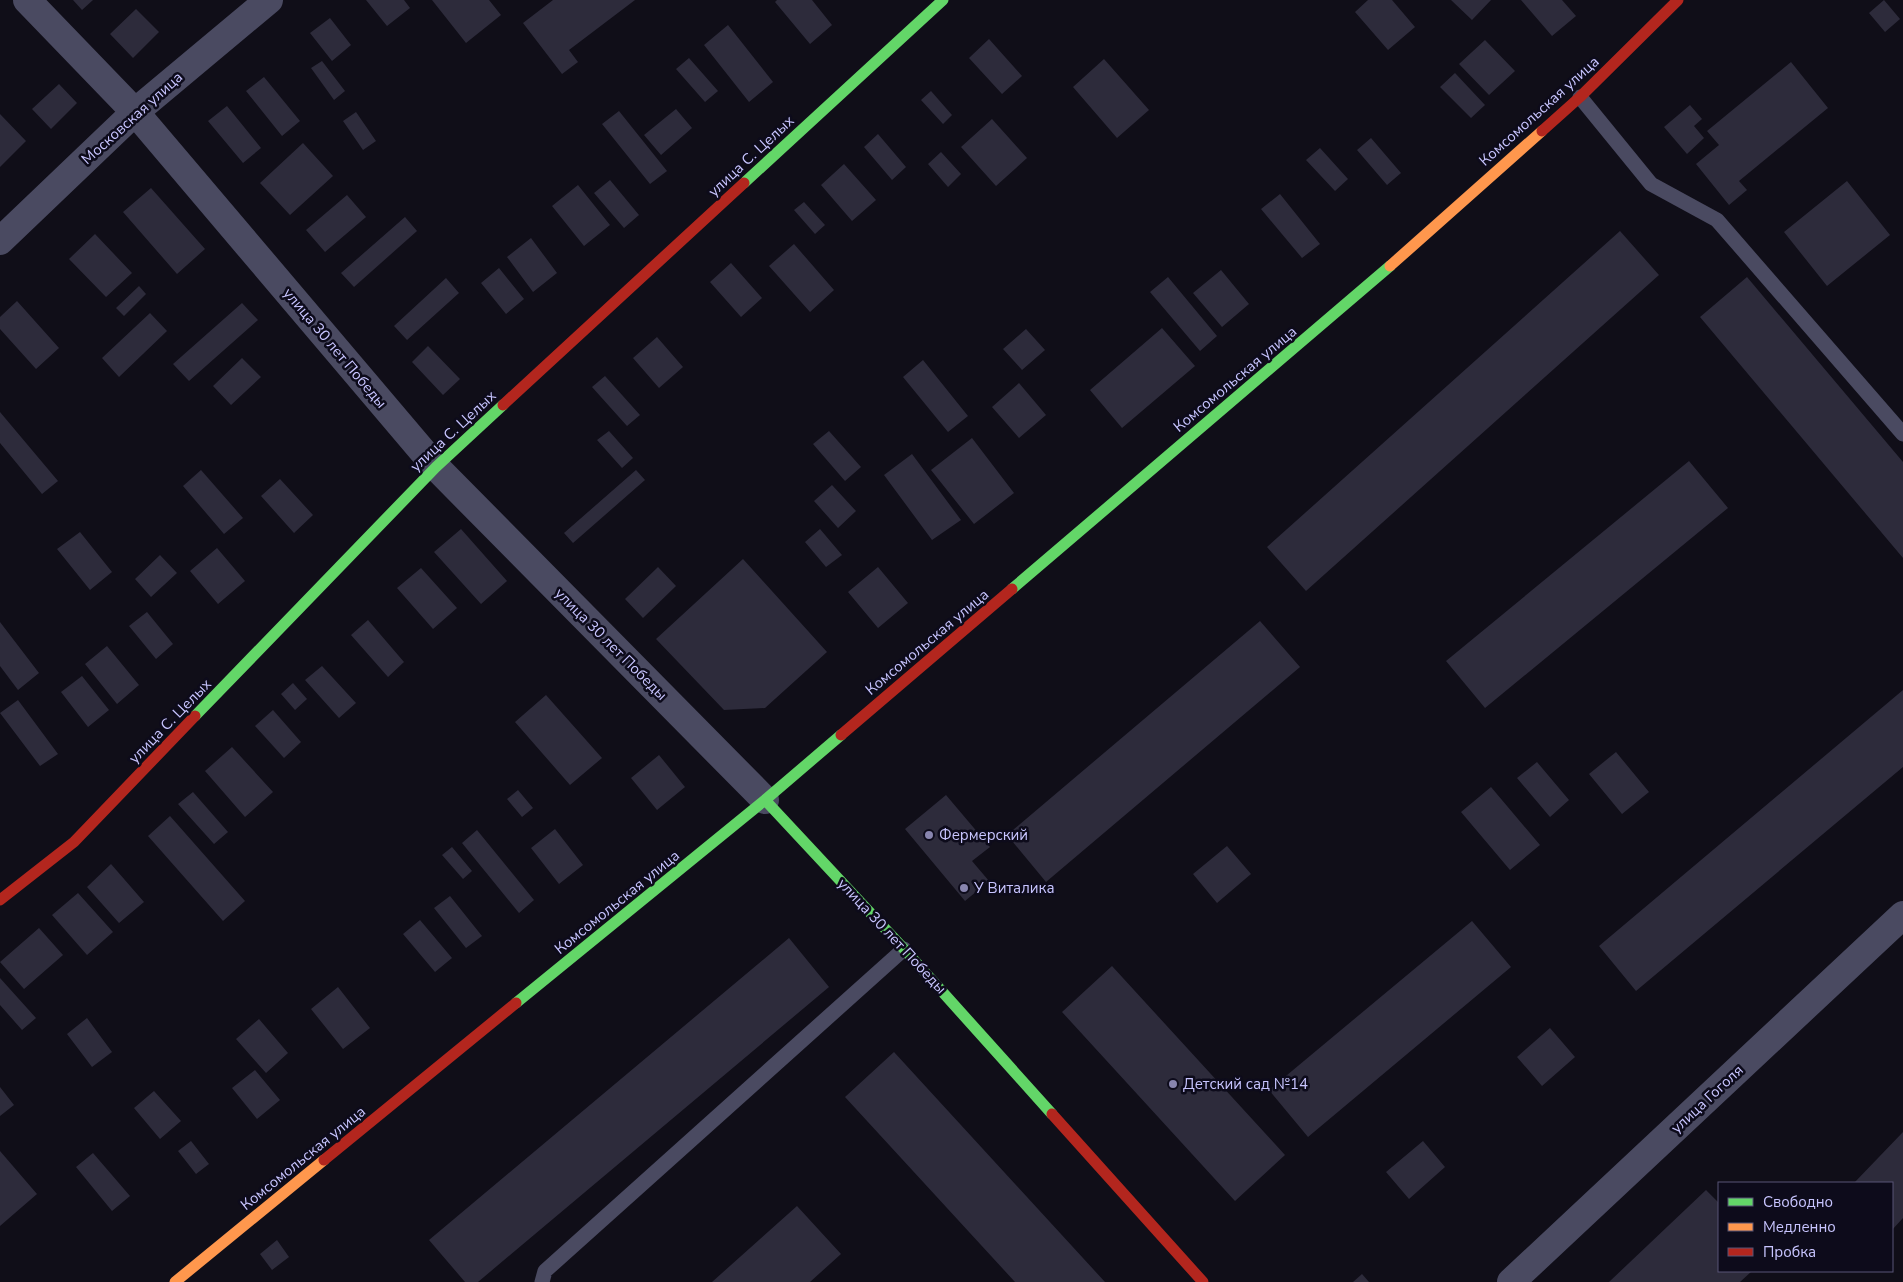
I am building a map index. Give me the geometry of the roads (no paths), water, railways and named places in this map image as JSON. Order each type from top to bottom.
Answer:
[{"type":"main road","name":"улица С. Целых","points":[[0,900],[74,842],[436,467],[943,0]]},
{"type":"main road","name":"Комсомольская улица","points":[[175,1282],[765,800],[1357,295],[1580,97],[1678,0]]},
{"type":"main road","name":"улица 30 лет Победы","points":[[765,800],[904,949],[1203,1282]]},
{"type":"street","name":"улица 30 лет Победы","points":[[27,0],[135,112],[436,467],[765,800]]},
{"type":"street","name":"Московская улица","points":[[0,241],[135,112],[268,0]]},
{"type":"street","name":"улица Гоголя","points":[[1510,1282],[1903,915]]},
{"type":"lane","points":[[1580,97],[1651,184],[1717,220],[1903,434]]},
{"type":"lane","points":[[542,1282],[545,1271],[904,949]]},
{"type":"place","name":"Фермерский","points":[[929,835]]},
{"type":"place","name":"У Виталика","points":[[964,888]]},
{"type":"place","name":"Детский сад №14","points":[[1173,1084]]}]
